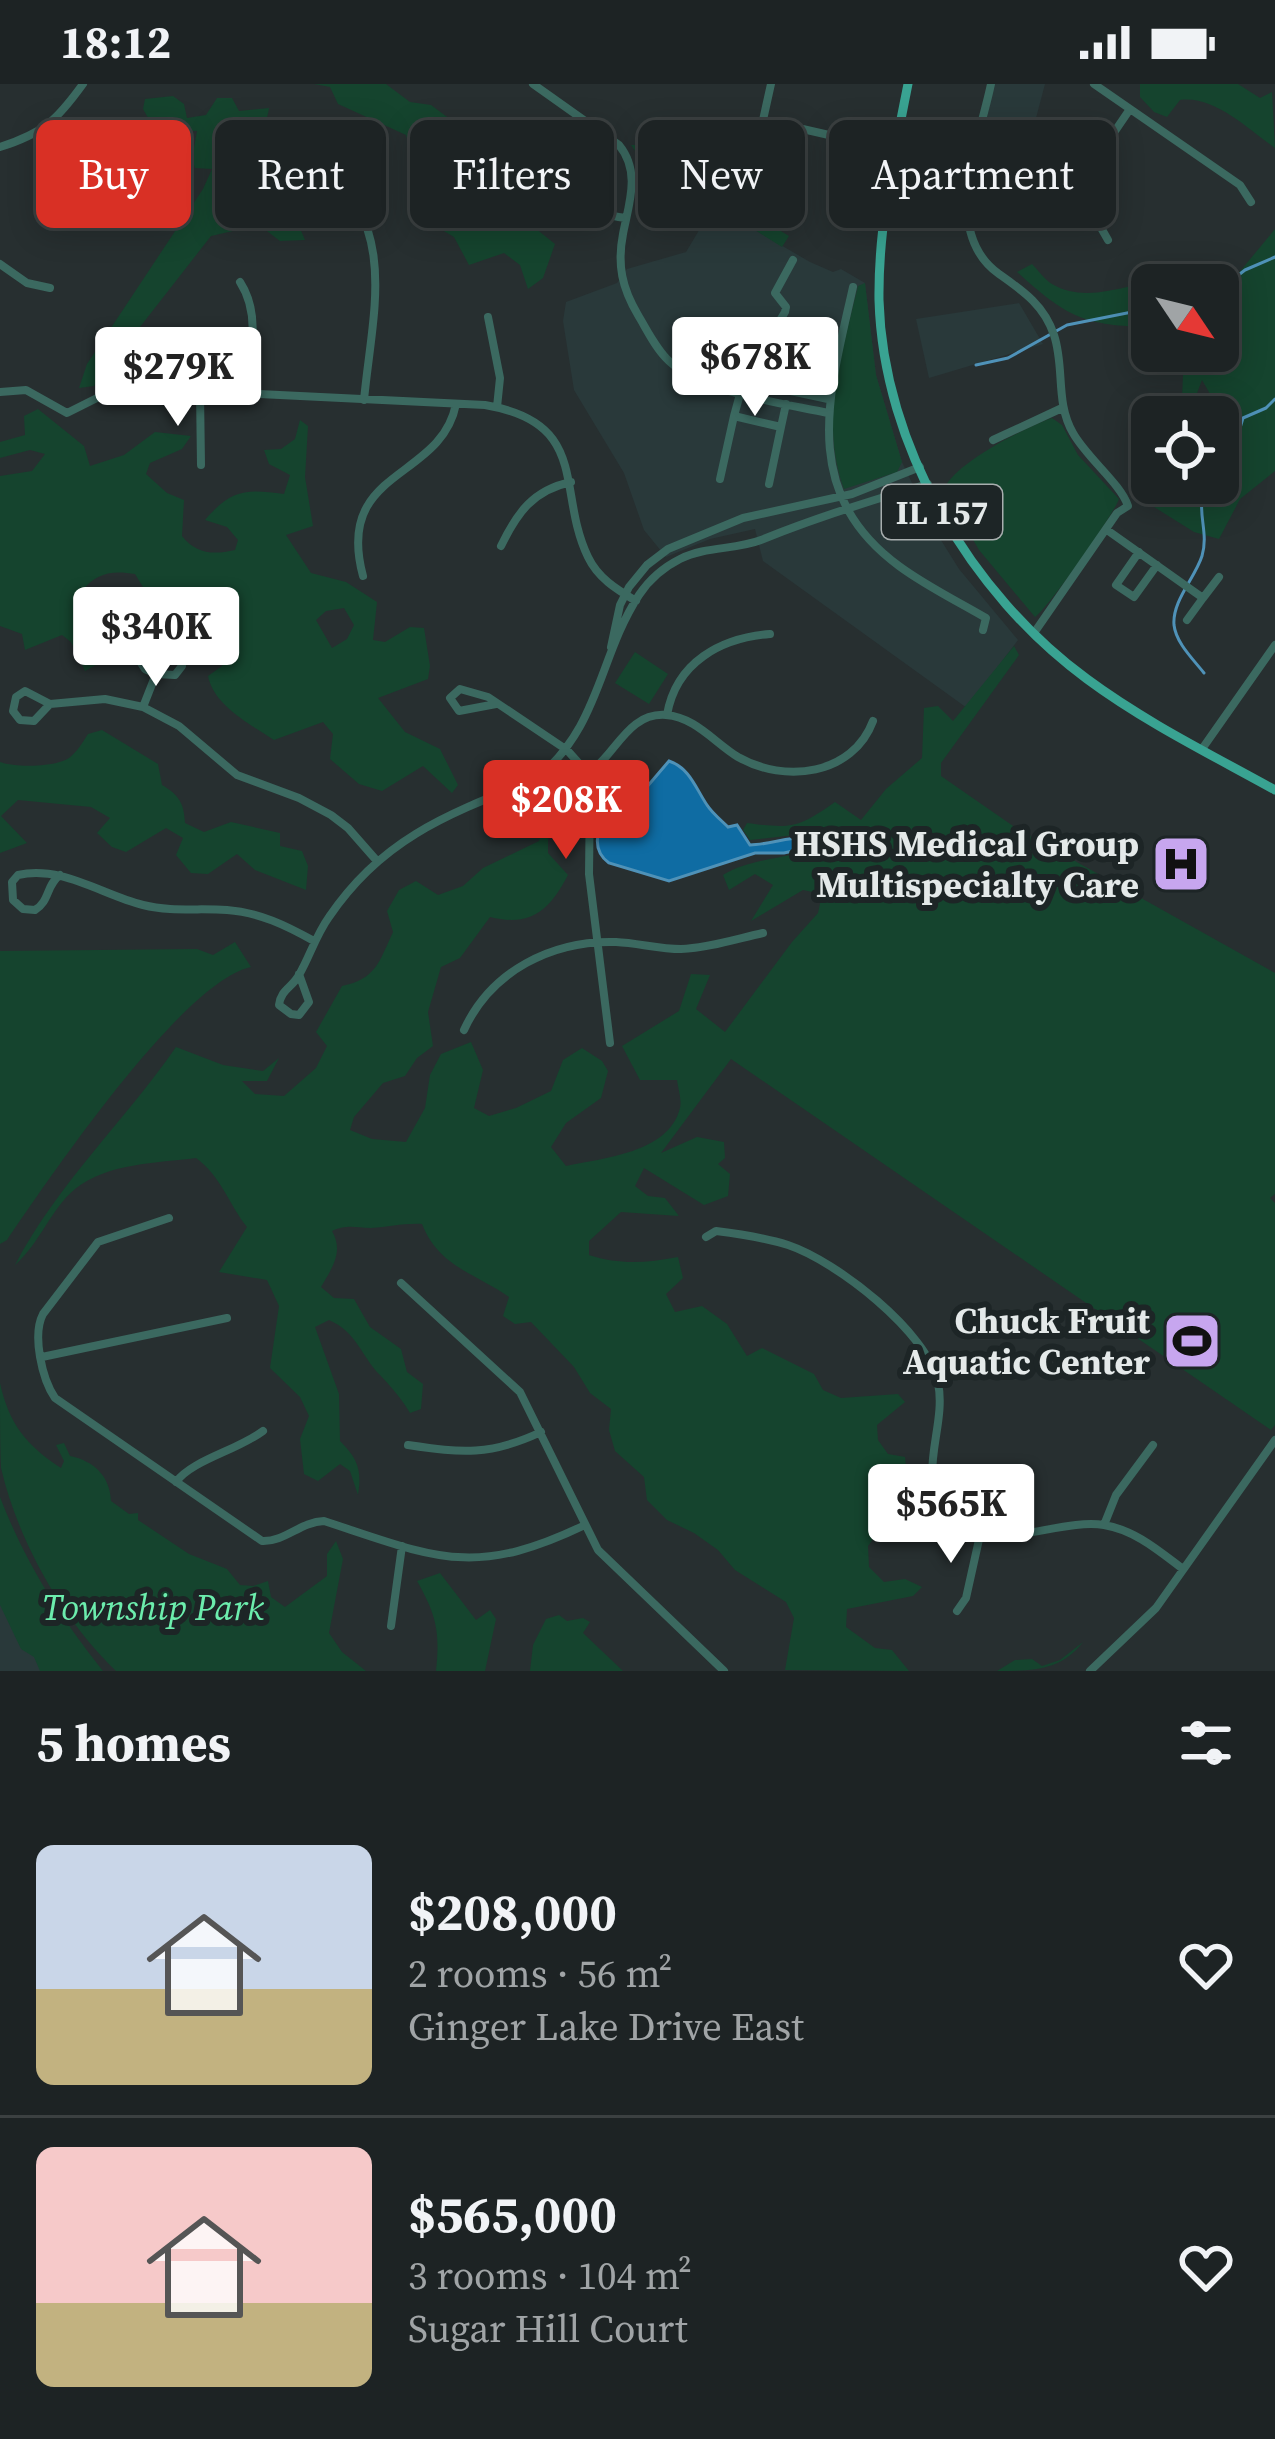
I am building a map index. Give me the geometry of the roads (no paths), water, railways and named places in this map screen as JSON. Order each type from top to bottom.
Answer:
[{"type":"main road","name":"IL 157","points":[[901,120],[908,84]]},
{"type":"main road","name":"IL 157","points":[[884,228],[880,306],[887,371],[920,467],[962,547],[1034,633],[1088,679],[1275,790]]},
{"type":"street","points":[[0,147],[31,137],[58,118],[83,84]]},
{"type":"street","points":[[532,84],[625,152],[633,176],[620,257],[627,296],[661,352],[681,370],[714,387],[828,413]]},
{"type":"street","points":[[771,84],[763,120],[829,135]]},
{"type":"street","points":[[991,84],[966,225],[982,256],[1027,294],[1046,318],[1054,336],[1063,408],[1087,457],[1125,495],[1128,506],[1117,513],[1034,633]]},
{"type":"street","points":[[1094,84],[1240,185],[1251,202]]},
{"type":"street","points":[[1108,240],[1088,205],[1098,156],[1130,109]]},
{"type":"street","points":[[614,216],[626,218]]},
{"type":"street","points":[[364,400],[375,251],[367,228]]},
{"type":"street","points":[[743,382],[784,312],[786,307],[775,293],[793,260]]},
{"type":"street","points":[[0,265],[27,283],[50,288]]},
{"type":"street","points":[[240,282],[250,299],[254,321],[244,394]]},
{"type":"street","points":[[853,287],[828,399],[830,462],[842,497],[865,536],[897,565],[986,618],[983,630]]},
{"type":"street","points":[[488,317],[500,378],[496,407]]},
{"type":"street","points":[[704,379],[720,376],[828,399]]},
{"type":"street","points":[[755,384],[756,421]]},
{"type":"street","points":[[0,392],[26,390],[67,413],[119,387],[496,407],[524,417],[544,432],[564,459],[588,558],[603,579],[636,601]]},
{"type":"street","points":[[200,392],[201,465]]},
{"type":"street","points":[[720,478],[740,394]]},
{"type":"street","points":[[363,576],[357,541],[372,499],[388,478],[433,447],[452,422],[456,404]]},
{"type":"street","points":[[769,484],[786,404]]},
{"type":"street","points":[[993,440],[1063,408]]},
{"type":"street","points":[[734,416],[781,427]]},
{"type":"street","points":[[609,666],[625,595],[658,555],[723,527],[842,497],[920,467]]},
{"type":"street","points":[[501,546],[529,501],[548,488],[571,482]]},
{"type":"street","points":[[299,974],[309,1002],[298,1015],[291,1015],[279,1005],[279,998],[299,974],[342,898],[377,861],[413,832],[442,817],[536,779],[566,750],[593,705],[636,601],[658,573],[680,559],[758,542],[928,484]]},
{"type":"street","points":[[767,513],[772,534]]},
{"type":"street","points":[[723,527],[728,545]]},
{"type":"street","points":[[1107,530],[1204,598]]},
{"type":"street","points":[[1139,552],[1116,585],[1134,597],[1156,565]]},
{"type":"street","points":[[1187,620],[1219,577]]},
{"type":"street","points":[[668,715],[679,681],[700,658],[735,639],[770,634]]},
{"type":"street","points":[[1202,749],[1275,645]]},
{"type":"street","points":[[146,647],[181,660],[176,675],[156,674],[139,660],[146,647]]},
{"type":"street","points":[[143,707],[156,674]]},
{"type":"street","points":[[496,704],[459,711],[450,698],[464,689],[496,704],[566,750],[587,774],[588,861],[610,1042]]},
{"type":"street","points":[[50,704],[34,722],[20,721],[13,711],[16,697],[26,691],[50,704],[105,699],[143,707],[178,726],[237,775],[331,815],[377,861]]},
{"type":"street","points":[[587,774],[635,724],[668,715],[698,728],[744,760],[790,771],[818,769],[842,760],[858,749],[873,721]]},
{"type":"street","points":[[60,875],[35,910],[13,900],[12,882],[18,875],[60,875],[148,906],[254,914],[314,941]]},
{"type":"street","points":[[464,1030],[512,971],[555,949],[596,942],[682,949],[763,933]]},
{"type":"street","points":[[169,1218],[106,1237],[91,1247],[39,1321],[47,1386],[55,1398],[262,1541],[276,1540],[318,1520],[448,1558],[505,1556],[585,1525]]},
{"type":"street","points":[[706,1237],[716,1231],[793,1247],[824,1264],[906,1325],[929,1356],[938,1382],[940,1408],[931,1471],[936,1499],[954,1523],[980,1534],[1105,1525],[1150,1543],[1184,1569]]},
{"type":"street","points":[[401,1283],[515,1386],[607,1562],[724,1671]]},
{"type":"street","points":[[42,1357],[227,1318]]},
{"type":"street","points":[[176,1482],[195,1464],[225,1455],[262,1431]]},
{"type":"street","points":[[408,1445],[482,1452],[511,1446],[541,1432]]},
{"type":"street","points":[[1090,1671],[1138,1627],[1275,1440]]},
{"type":"street","points":[[1105,1525],[1119,1490],[1153,1445]]},
{"type":"street","points":[[957,1611],[966,1598],[980,1534]]},
{"type":"street","points":[[391,1626],[402,1546]]},
{"type":"water","points":[[669,761],[687,774],[720,820],[728,827],[737,825],[750,845],[801,837],[829,843],[784,853],[755,853],[669,881],[609,863],[598,849],[599,830],[640,816],[646,788]]},
{"type":"waterway","points":[[1239,275],[1275,257]]},
{"type":"waterway","points":[[976,365],[1008,358],[1067,325],[1131,312]]},
{"type":"waterway","points":[[1239,431],[1243,418],[1275,399]]},
{"type":"waterway","points":[[1202,504],[1202,556],[1177,607],[1174,625],[1181,644],[1204,673]]},
{"type":"place","name":"HSHS Medical Group Multispecialty Care","points":[[1181,864]]},
{"type":"place","name":"Chuck Fruit Aquatic Center","points":[[1192,1341]]},
{"type":"park label","name":"Township Park","points":[[153,1607]]}]
